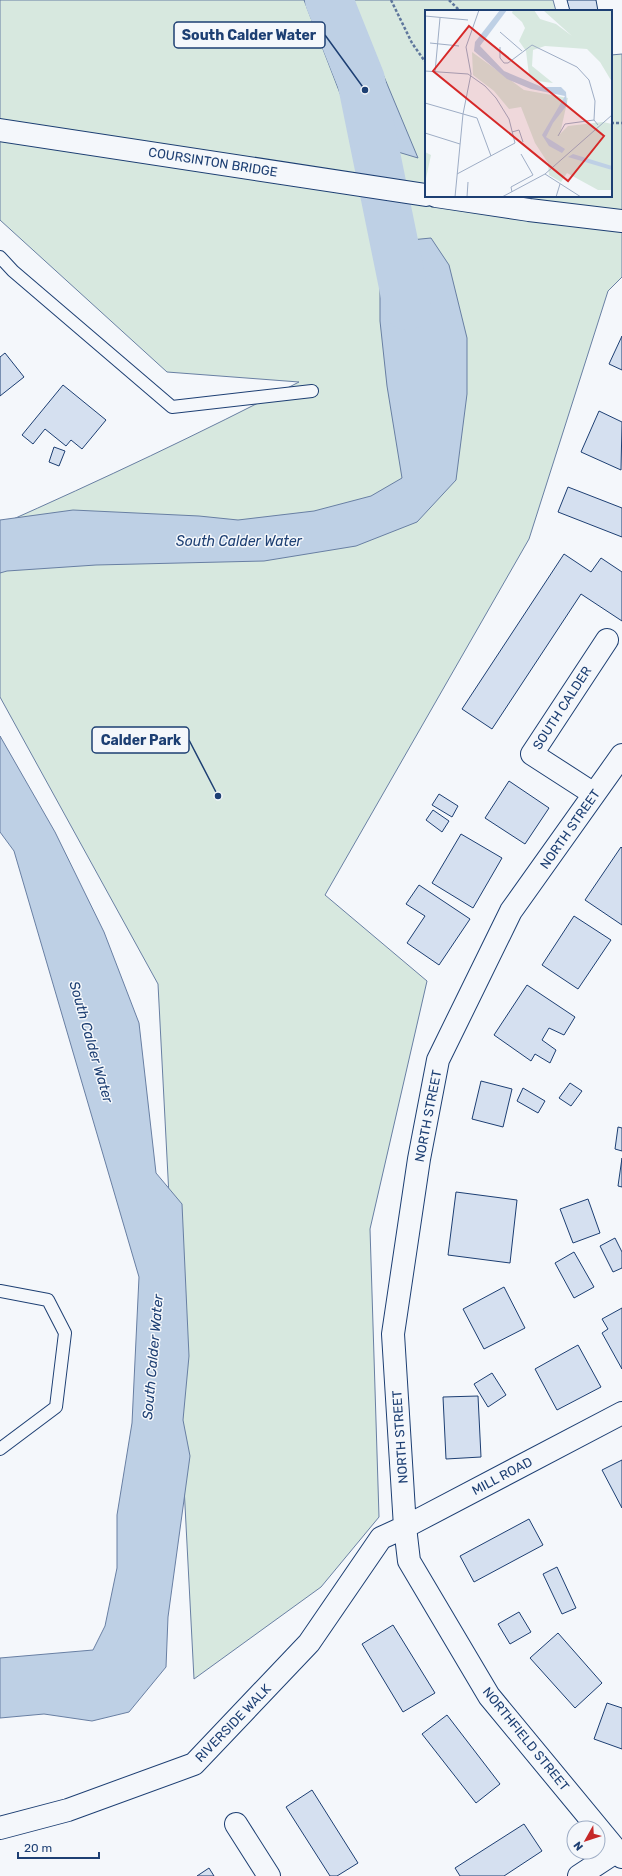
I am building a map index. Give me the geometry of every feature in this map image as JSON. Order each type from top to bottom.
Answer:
[{"type":"street","name":"COURSINTON BRIDGE","points":[[0,130],[425,194]]},
{"type":"street","points":[[443,197],[529,210],[622,221]]},
{"type":"street","name":"SOUTH CALDER","points":[[594,794],[532,754],[607,640]]},
{"type":"street","name":"NORTH STREET","points":[[405,1527],[393,1334],[419,1159],[438,1060],[511,912],[622,755]]},
{"type":"street","name":"MILL ROAD","points":[[381,1538],[405,1527],[622,1413]]},
{"type":"street","name":"NORTHFIELD STREET","points":[[405,1527],[410,1561],[489,1696],[620,1854]]},
{"type":"street","name":"RIVERSIDE WALK","points":[[0,1828],[68,1810],[194,1764],[309,1643],[381,1538]]},
{"type":"street","points":[[236,1824],[269,1876]]},
{"type":"street","points":[[579,1876],[620,1854]]},
{"type":"lane","points":[[0,257],[13,271],[172,407],[312,391]]},
{"type":"lane","points":[[0,1291],[48,1300],[65,1333],[56,1407],[0,1449]]},
{"type":"path","points":[[391,0],[412,43],[425,62]]},
{"type":"path","points":[[450,0],[459,10]]},
{"type":"shaded area","points":[[0,0],[553,0],[556,10],[425,10],[425,197],[612,197],[612,55],[622,54],[622,277],[608,291],[529,539],[325,895],[427,981],[370,1229],[379,1517],[321,1587],[194,1679],[158,984],[0,697],[0,525],[151,456],[299,382],[167,372],[0,220]]},
{"type":"water","points":[[304,0],[352,0],[418,158],[358,140]]},
{"type":"water","name":"South Calder Water","points":[[431,238],[449,265],[467,338],[467,394],[456,480],[417,522],[356,546],[264,561],[96,565],[7,571],[0,573],[0,520],[73,510],[199,516],[238,520],[314,511],[371,496],[402,478],[387,386],[380,321],[380,243]]},
{"type":"water","name":"South Calder Water","points":[[0,736],[55,832],[104,932],[139,1023],[156,1173],[182,1204],[189,1356],[183,1420],[190,1456],[168,1617],[166,1667],[129,1712],[92,1721],[44,1714],[0,1718],[0,1658],[93,1650],[105,1626],[117,1568],[117,1515],[132,1423],[139,1277],[14,851],[0,832]]},
{"type":"building","points":[[567,0],[596,0],[598,10],[570,10]]},
{"type":"building","points":[[622,336],[622,370],[609,364]]},
{"type":"building","points":[[5,353],[24,377],[0,396],[0,357]]},
{"type":"building","points":[[63,385],[106,420],[82,449],[71,440],[66,446],[45,429],[33,444],[22,435]]},
{"type":"building","points":[[599,411],[622,422],[621,470],[581,452]]},
{"type":"building","points":[[54,447],[65,451],[59,466],[49,462]]},
{"type":"building","points":[[568,487],[622,508],[622,537],[558,512]]},
{"type":"building","points":[[564,554],[591,572],[601,558],[622,572],[622,621],[581,594],[492,729],[462,709]]},
{"type":"building","points":[[509,781],[549,808],[525,844],[485,818]]},
{"type":"building","points":[[439,794],[458,806],[452,817],[432,805]]},
{"type":"building","points":[[433,810],[449,821],[442,832],[426,820]]},
{"type":"building","points":[[461,834],[502,858],[473,908],[432,883]]},
{"type":"building","points":[[621,847],[622,848],[622,925],[585,900]]},
{"type":"building","points":[[419,885],[470,919],[439,965],[407,943],[425,916],[406,904]]},
{"type":"building","points":[[574,916],[611,940],[578,989],[542,965]]},
{"type":"building","points":[[527,985],[575,1017],[564,1035],[549,1028],[542,1040],[556,1050],[550,1063],[535,1054],[531,1061],[494,1035]]},
{"type":"building","points":[[481,1081],[512,1089],[503,1127],[472,1119]]},
{"type":"building","points":[[570,1083],[582,1091],[571,1106],[559,1098]]},
{"type":"building","points":[[523,1088],[545,1101],[538,1113],[517,1101]]},
{"type":"building","points":[[618,1127],[622,1128],[622,1151],[615,1149]]},
{"type":"building","points":[[622,1158],[622,1187],[618,1186]]},
{"type":"building","points":[[456,1192],[517,1200],[510,1263],[448,1255]]},
{"type":"building","points":[[588,1199],[600,1233],[573,1243],[560,1209]]},
{"type":"building","points":[[615,1238],[622,1252],[622,1268],[613,1272],[600,1246]]},
{"type":"building","points":[[574,1252],[594,1287],[574,1298],[555,1263]]},
{"type":"building","points":[[504,1287],[525,1328],[484,1349],[463,1309]]},
{"type":"building","points":[[622,1308],[622,1369],[602,1333],[608,1329],[602,1319]]},
{"type":"building","points":[[578,1345],[601,1387],[557,1410],[535,1369]]},
{"type":"building","points":[[492,1373],[506,1395],[488,1407],[474,1384]]},
{"type":"building","points":[[478,1396],[481,1457],[446,1459],[443,1397]]},
{"type":"building","points":[[622,1460],[622,1508],[602,1470]]},
{"type":"building","points":[[529,1519],[543,1545],[474,1582],[460,1556]]},
{"type":"building","points":[[557,1567],[576,1608],[562,1614],[543,1574]]},
{"type":"building","points":[[519,1612],[531,1632],[510,1644],[498,1624]]},
{"type":"building","points":[[393,1625],[435,1693],[403,1712],[362,1644]]},
{"type":"building","points":[[558,1633],[602,1683],[575,1708],[530,1658]]},
{"type":"building","points":[[607,1703],[622,1708],[622,1749],[594,1739]]},
{"type":"building","points":[[447,1715],[500,1784],[476,1803],[422,1734]]},
{"type":"building","points":[[312,1790],[358,1863],[337,1876],[330,1876],[286,1807]]},
{"type":"building","points":[[524,1824],[542,1851],[504,1876],[460,1876],[455,1868]]},
{"type":"building","points":[[209,1868],[214,1876],[197,1876]]},
{"type":"waterway","name":"South Calder Water","points":[[329,0],[361,80],[407,306]]},
{"type":"place","name":"South Calder Water","points":[[365,90]]},
{"type":"place","name":"Calder Park","points":[[218,796]]}]
